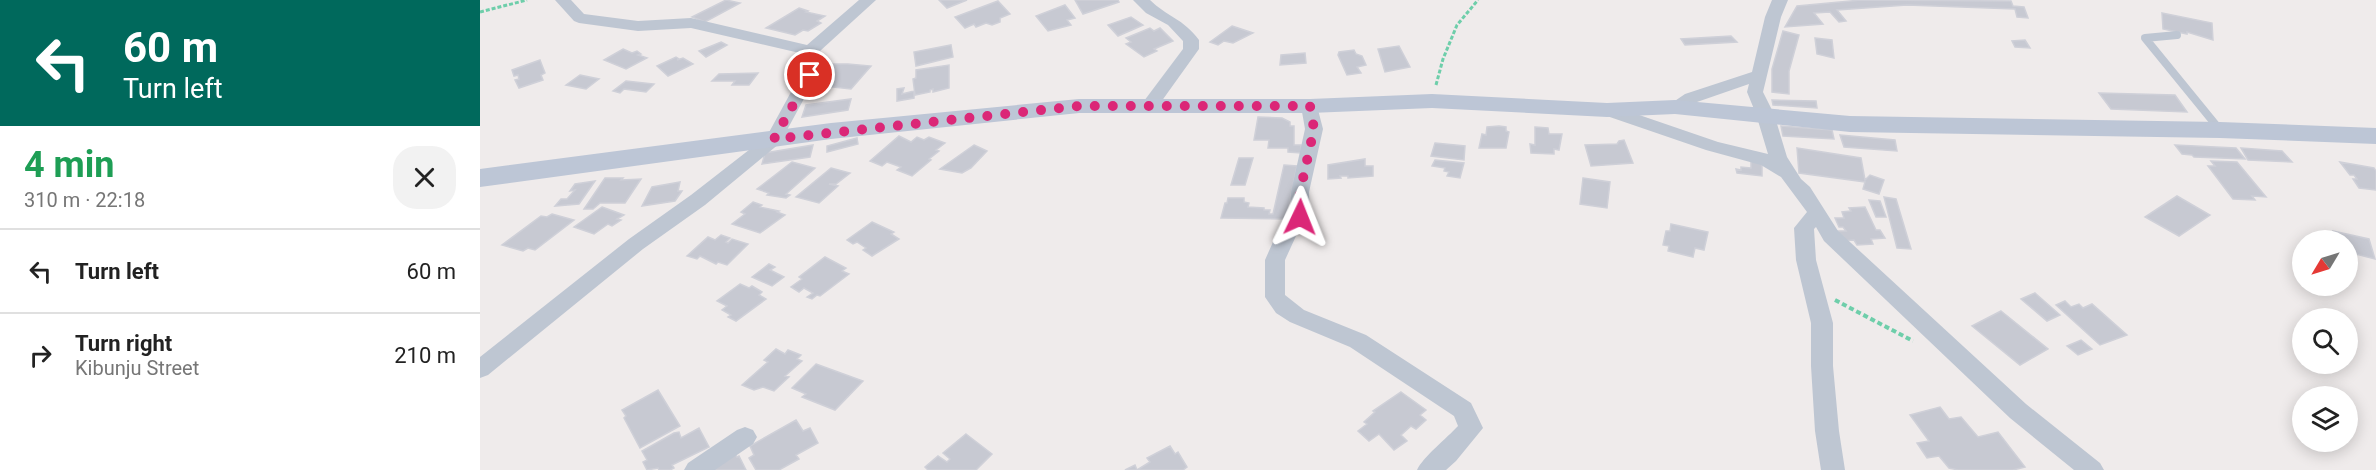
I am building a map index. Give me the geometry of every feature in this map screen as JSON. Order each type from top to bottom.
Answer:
[{"type":"street","points":[[480,369],[628,250],[698,200],[774,139],[818,58],[810,51],[691,23],[638,26],[579,18],[563,0]]},
{"type":"street","points":[[810,51],[868,0]]},
{"type":"street","points":[[1141,0],[1151,10],[1173,22],[1191,40],[1191,49],[1150,105]]},
{"type":"street","points":[[1779,0],[1755,92],[1765,114],[1778,157],[1794,183]]},
{"type":"street","points":[[1675,107],[1690,98],[1759,75]]},
{"type":"street","points":[[480,178],[774,139],[1079,106],[1310,106],[1432,101],[1607,110],[1675,107],[1850,124],[2220,130],[2376,136]]},
{"type":"street","points":[[1310,106],[1314,129],[1300,192],[1300,217],[1287,233],[1275,260],[1275,297],[1283,307],[1297,316],[1358,342],[1463,410],[1471,428],[1449,454],[1429,470]]},
{"type":"street","points":[[1607,110],[1713,146],[1750,153],[1773,162],[1803,191],[1831,236],[2018,411],[2092,470]]},
{"type":"street","points":[[1817,213],[1804,228],[1806,260],[1822,323],[1824,399],[1833,470]]},
{"type":"street","points":[[696,470],[745,437]]},
{"type":"lane","points":[[2177,35],[2145,38],[2220,130]]},
{"type":"path","points":[[480,12],[527,0]]},
{"type":"path","points":[[1432,101],[1443,60],[1457,26],[1478,0]]},
{"type":"path","points":[[1814,290],[1922,346]]},
{"type":"building","points":[[726,0],[740,3],[705,22],[692,17]]},
{"type":"building","points":[[939,0],[967,0],[947,8]]},
{"type":"building","points":[[1075,0],[1118,0],[1119,2],[1083,14]]},
{"type":"building","points":[[1861,0],[2011,1],[2013,6],[2024,7],[2028,18],[2017,17],[2015,9],[1907,5],[1837,10],[1846,21],[1839,22],[1830,12],[1814,13],[1823,24],[1785,27],[1797,6]]},
{"type":"building","points":[[998,1],[1010,14],[1000,18],[1000,22],[992,25],[986,23],[976,27],[974,24],[965,28],[955,17]]},
{"type":"building","points":[[1065,5],[1075,18],[1067,20],[1071,25],[1048,31],[1036,16]]},
{"type":"building","points":[[799,8],[825,16],[817,21],[821,23],[808,31],[803,30],[795,35],[766,28]]},
{"type":"building","points":[[2162,13],[2212,23],[2213,40],[2187,32],[2187,34],[2163,29]]},
{"type":"building","points":[[1131,17],[1143,25],[1118,36],[1108,25]]},
{"type":"building","points":[[1232,26],[1253,33],[1233,43],[1224,41],[1218,45],[1210,42]]},
{"type":"building","points":[[1150,28],[1154,31],[1160,28],[1173,41],[1154,49],[1157,51],[1144,57],[1126,44],[1131,42],[1126,38]]},
{"type":"building","points":[[1783,31],[1799,35],[1789,71],[1789,94],[1772,92],[1772,69]]},
{"type":"building","points":[[1731,36],[1737,42],[1685,45],[1681,39]]},
{"type":"building","points":[[1815,38],[1832,40],[1834,58],[1817,54]]},
{"type":"building","points":[[2025,40],[2030,48],[2015,47],[2012,41]]},
{"type":"building","points":[[721,42],[727,45],[706,57],[699,51]]},
{"type":"building","points":[[951,45],[953,57],[916,66],[914,52]]},
{"type":"building","points":[[1399,46],[1410,67],[1385,72],[1378,49]]},
{"type":"building","points":[[623,49],[632,53],[637,51],[641,54],[638,55],[647,58],[626,69],[604,60]]},
{"type":"building","points":[[1354,50],[1356,54],[1362,56],[1366,65],[1357,67],[1361,73],[1347,75],[1338,55],[1339,52]]},
{"type":"building","points":[[1305,53],[1306,63],[1280,65],[1281,55]]},
{"type":"building","points":[[676,57],[679,59],[677,60],[683,58],[693,64],[668,76],[657,66]]},
{"type":"building","points":[[540,60],[545,73],[541,75],[543,80],[519,88],[515,80],[519,79],[518,75],[514,76],[512,70]]},
{"type":"building","points":[[832,64],[871,66],[851,89],[823,86],[834,75],[822,74]]},
{"type":"building","points":[[949,65],[949,88],[933,92],[933,89],[930,92],[915,95],[913,79],[916,78],[916,70]]},
{"type":"building","points":[[758,73],[749,85],[732,85],[735,81],[712,81],[719,74]]},
{"type":"building","points":[[580,75],[599,79],[586,89],[566,85]]},
{"type":"building","points":[[626,81],[654,84],[646,92],[624,89],[620,93],[613,91]]},
{"type":"building","points":[[904,88],[902,94],[914,91],[914,98],[897,101],[897,89]]},
{"type":"building","points":[[2099,93],[2175,95],[2187,112],[2111,109]]},
{"type":"building","points":[[851,99],[848,110],[802,117],[806,105]]},
{"type":"building","points":[[1772,100],[1816,101],[1817,108],[1773,105]]},
{"type":"building","points":[[1258,117],[1282,118],[1290,122],[1290,126],[1294,126],[1294,145],[1301,145],[1301,153],[1288,152],[1288,148],[1268,148],[1269,140],[1254,140]]},
{"type":"building","points":[[1781,126],[1832,130],[1834,139],[1783,136]]},
{"type":"building","points":[[1487,127],[1506,127],[1506,131],[1509,132],[1506,148],[1479,148],[1482,134],[1486,135]]},
{"type":"building","points":[[1535,127],[1548,128],[1549,134],[1562,134],[1559,150],[1554,149],[1554,154],[1531,153],[1530,144],[1535,145]]},
{"type":"building","points":[[1840,135],[1895,140],[1897,151],[1844,147]]},
{"type":"building","points":[[899,136],[911,142],[917,137],[924,140],[929,137],[945,143],[936,150],[939,151],[929,159],[931,160],[912,176],[897,170],[901,167],[887,162],[882,166],[870,161]]},
{"type":"building","points":[[857,138],[858,144],[827,152],[827,146]]},
{"type":"building","points":[[1624,140],[1633,163],[1591,166],[1585,145],[1617,144]]},
{"type":"building","points":[[1435,143],[1465,146],[1464,160],[1431,156]]},
{"type":"building","points":[[813,145],[810,157],[762,164],[765,153]]},
{"type":"building","points":[[974,145],[987,151],[971,168],[962,173],[940,169]]},
{"type":"building","points":[[2175,145],[2236,148],[2245,159],[2194,157],[2182,154]]},
{"type":"building","points":[[1797,148],[1861,158],[1865,180],[1870,175],[1884,180],[1879,194],[1863,189],[1865,182],[1799,173]]},
{"type":"building","points":[[2241,148],[2282,151],[2292,162],[2248,160]]},
{"type":"building","points":[[1239,158],[1253,158],[1245,185],[1231,185]]},
{"type":"building","points":[[1365,159],[1365,166],[1373,166],[1373,176],[1348,178],[1348,176],[1340,176],[1341,178],[1328,179],[1328,165]]},
{"type":"building","points":[[1435,160],[1464,163],[1460,178],[1447,176],[1449,172],[1444,171],[1445,168],[1432,166]]},
{"type":"building","points":[[1751,160],[1762,162],[1762,176],[1737,173],[1736,169],[1741,170],[1741,167],[1751,168]]},
{"type":"building","points":[[2211,161],[2237,162],[2266,197],[2252,196],[2255,200],[2233,199],[2208,166],[2215,166]]},
{"type":"building","points":[[792,162],[815,168],[786,194],[790,195],[786,198],[767,195],[769,193],[757,189]]},
{"type":"building","points":[[2340,162],[2374,168],[2376,190],[2359,188],[2353,179],[2357,179],[2354,175],[2350,175]]},
{"type":"building","points":[[1284,165],[1297,166],[1286,219],[1221,218],[1228,198],[1244,198],[1244,202],[1249,203],[1248,207],[1264,208],[1264,210],[1270,210],[1269,214],[1273,214]]},
{"type":"building","points":[[831,168],[850,173],[836,184],[829,184],[838,186],[819,203],[796,197]]},
{"type":"building","points":[[605,178],[641,179],[625,203],[600,203],[593,209],[584,209]]},
{"type":"building","points":[[1583,178],[1610,182],[1607,208],[1580,204]]},
{"type":"building","points":[[595,181],[579,204],[555,206],[561,199],[567,199],[575,190],[570,191],[575,184]]},
{"type":"building","points":[[680,182],[678,191],[682,191],[675,201],[642,206],[652,187]]},
{"type":"building","points":[[2177,196],[2210,215],[2179,236],[2145,217]]},
{"type":"building","points":[[1884,197],[1896,199],[1911,249],[1897,248]]},
{"type":"building","points":[[1869,200],[1880,201],[1886,217],[1876,217]]},
{"type":"building","points":[[753,202],[762,205],[760,207],[779,211],[777,212],[785,215],[760,233],[732,224],[745,214],[741,212]]},
{"type":"building","points":[[602,207],[624,215],[612,226],[608,224],[594,234],[574,227]]},
{"type":"building","points":[[1865,207],[1876,230],[1880,230],[1885,238],[1871,239],[1873,244],[1857,245],[1854,240],[1842,241],[1837,231],[1846,231],[1843,227],[1839,227],[1835,218],[1844,218],[1842,212],[1851,211],[1849,208]]},
{"type":"building","points":[[552,214],[574,220],[535,250],[528,248],[523,251],[502,245],[541,216],[547,217]]},
{"type":"building","points":[[872,222],[894,232],[891,234],[899,239],[872,256],[857,242],[853,244],[847,240]]},
{"type":"building","points":[[1671,224],[1708,232],[1704,250],[1695,248],[1693,257],[1668,251],[1669,246],[1663,245],[1666,231],[1670,231]]},
{"type":"building","points":[[721,235],[730,238],[726,242],[728,243],[732,239],[748,244],[727,265],[718,262],[716,264],[700,256],[697,259],[687,256],[708,237],[715,240]]},
{"type":"building","points":[[2358,237],[2369,239],[2375,259],[2358,255]]},
{"type":"building","points":[[825,257],[846,268],[842,271],[849,274],[820,296],[817,295],[812,299],[807,297],[813,293],[804,288],[799,292],[791,287],[802,279],[799,277]]},
{"type":"building","points":[[769,264],[775,267],[770,270],[784,277],[772,286],[752,277]]},
{"type":"building","points":[[740,284],[749,288],[752,286],[762,292],[759,295],[766,299],[736,321],[722,310],[727,306],[717,301]]},
{"type":"building","points":[[2035,293],[2060,315],[2047,321],[2021,299]]},
{"type":"building","points":[[2065,301],[2071,307],[2079,304],[2083,308],[2092,304],[2127,335],[2100,345],[2056,305]]},
{"type":"building","points":[[2001,311],[2048,349],[2020,365],[1972,326]]},
{"type":"building","points":[[2081,340],[2092,349],[2078,355],[2067,346]]},
{"type":"building","points":[[776,349],[785,354],[788,350],[801,355],[797,359],[802,361],[785,376],[789,377],[774,391],[763,387],[754,390],[742,385],[768,362],[764,360]]},
{"type":"building","points":[[816,364],[863,381],[835,410],[802,397],[806,394],[792,388]]},
{"type":"building","points":[[658,390],[680,426],[640,448],[622,410]]},
{"type":"building","points":[[1401,392],[1426,410],[1420,415],[1426,420],[1416,429],[1411,426],[1401,435],[1407,441],[1394,450],[1379,434],[1369,441],[1358,431],[1367,424],[1364,422],[1375,412],[1373,411]]},
{"type":"building","points":[[1940,407],[1949,419],[1961,417],[1978,437],[1998,432],[2025,467],[2013,470],[1958,470],[1949,468],[1939,456],[1927,458],[1917,443],[1929,441],[1910,415]]},
{"type":"building","points":[[796,420],[803,431],[810,428],[818,443],[796,455],[799,459],[779,470],[756,470],[749,458],[754,455],[750,446]]},
{"type":"building","points":[[699,428],[709,447],[672,465],[674,468],[670,470],[659,470],[658,468],[647,470],[643,462],[647,460],[642,451],[674,433],[679,432],[681,438]]},
{"type":"building","points":[[966,434],[992,454],[976,470],[928,470],[925,467],[938,456],[947,462],[950,459],[943,453]]},
{"type":"building","points":[[1170,446],[1175,454],[1178,452],[1187,467],[1183,470],[1137,470],[1150,462],[1147,458]]},
{"type":"building","points":[[735,454],[739,456],[746,470],[706,470]]},
{"type":"building","points":[[1135,465],[1137,470],[1125,470]]},
{"type":"route","points":[[810,75],[774,139],[831,131],[1079,106],[1171,104],[1310,106],[1314,129],[1300,192],[1300,217]]}]
